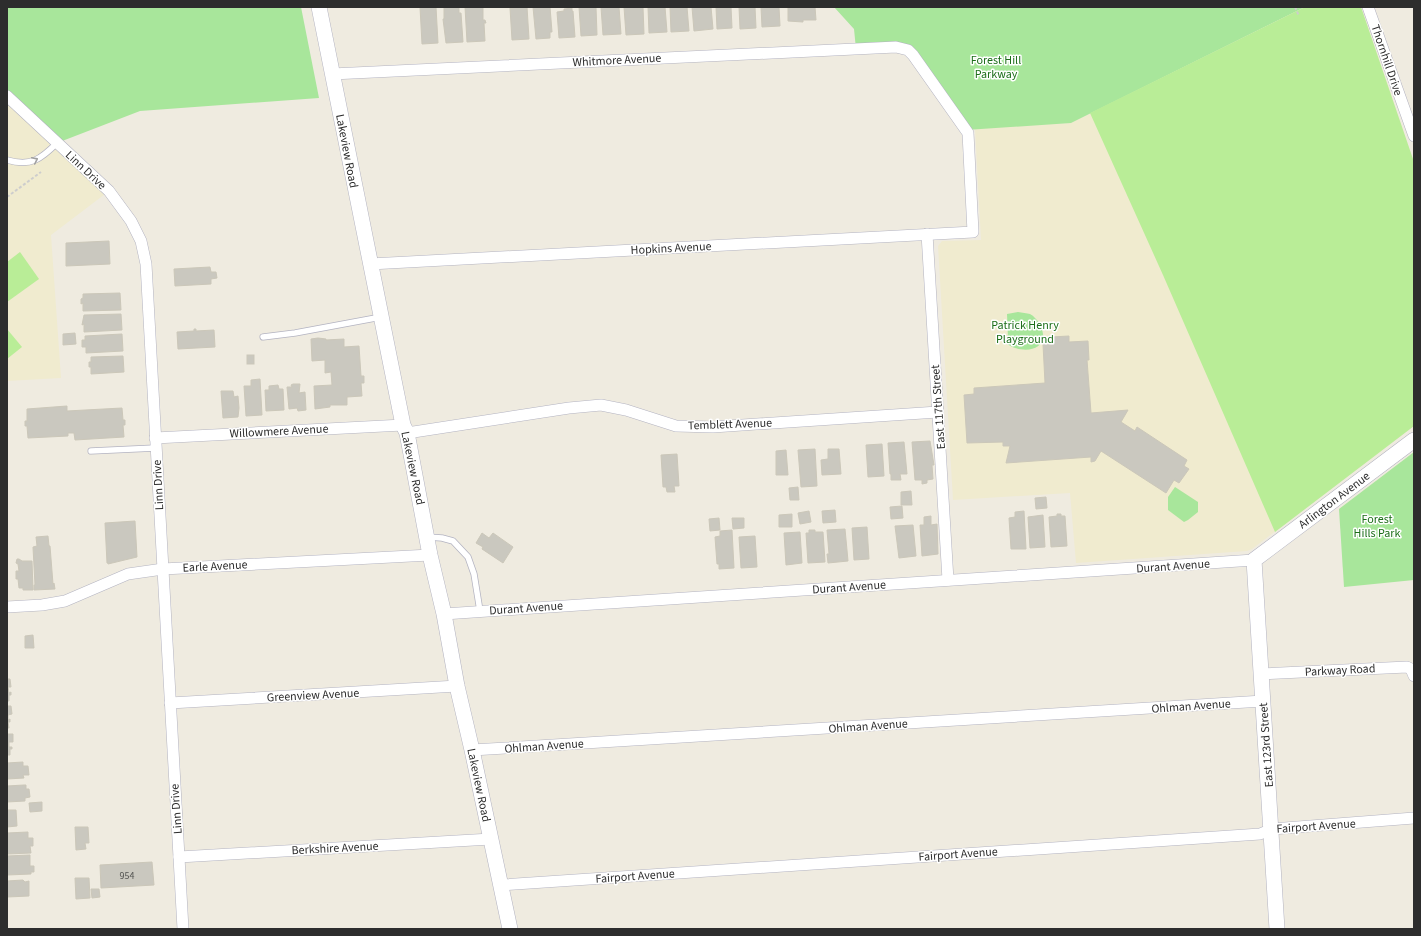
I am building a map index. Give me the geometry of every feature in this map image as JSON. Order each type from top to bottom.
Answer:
[{"type":"street","name":"Lakeview Road","points":[[318,7],[426,536],[444,614],[457,686],[510,929]]},
{"type":"street","name":"Thornhill Drive","points":[[1368,7],[1414,136]]},
{"type":"street","name":"Whitmore Avenue","points":[[332,74],[902,47],[913,55],[968,133],[973,232]]},
{"type":"street","name":"Linn Drive","points":[[7,96],[109,191],[131,221],[141,241],[146,264],[183,929]]},
{"type":"street","name":"Hopkins Avenue","points":[[370,264],[973,232]]},
{"type":"street","name":"East 117th Street","points":[[927,234],[948,580]]},
{"type":"street","name":"Temblett Avenue","points":[[405,429],[601,405],[626,410],[676,426],[714,427],[938,412]]},
{"type":"street","name":"Willowmere Avenue","points":[[155,443],[405,429]]},
{"type":"street","name":"Arlington Avenue","points":[[1254,560],[1414,440]]},
{"type":"street","name":"Earle Avenue","points":[[7,607],[65,602],[128,574],[162,569],[430,555]]},
{"type":"street","name":"Durant Avenue","points":[[444,614],[1254,560]]},
{"type":"street","name":"East 123rd Street","points":[[1254,560],[1272,829],[1277,929]]},
{"type":"street","name":"Parkway Road","points":[[1261,674],[1407,667],[1411,669],[1414,676]]},
{"type":"street","name":"Greenview Avenue","points":[[170,703],[457,686]]},
{"type":"street","name":"Ohlman Avenue","points":[[472,750],[1263,701]]},
{"type":"street","name":"Fairport Avenue","points":[[501,885],[1260,834],[1272,829],[1414,818]]},
{"type":"street","name":"Berkshire Avenue","points":[[179,857],[491,839]]},
{"type":"lane","points":[[7,160],[27,163],[34,162],[47,153],[57,143]]},
{"type":"lane","points":[[263,337],[295,333],[381,317]]},
{"type":"lane","points":[[91,451],[155,443]]},
{"type":"lane","points":[[426,536],[453,541],[468,557],[474,574],[480,611]]},
{"type":"path","points":[[1295,7],[1299,16]]},
{"type":"path","points":[[7,197],[41,172]]},
{"type":"shaded area","points":[[1305,7],[1361,7],[1414,162],[1414,426],[1252,549],[1247,551],[1076,563],[1070,493],[953,500],[938,246],[942,241],[981,240],[975,128],[1071,123]]},
{"type":"shaded area","points":[[7,96],[109,191],[51,235],[61,378],[7,381]]},
{"type":"green space","points":[[7,7],[301,7],[319,98],[140,111],[57,143],[7,96]]},
{"type":"green space","name":"Forest Hill Parkway","points":[[834,7],[1305,7],[1071,123],[966,130],[908,50],[856,49],[854,29]]},
{"type":"green space","points":[[1305,7],[1361,7],[1414,162],[1414,426],[1275,532],[1163,275],[1090,113]]},
{"type":"green space","points":[[20,252],[39,279],[7,302],[7,262]]},
{"type":"green space","name":"Patrick Henry Playground","points":[[1018,312],[1030,314],[1039,323],[1043,332],[1043,339],[1035,348],[1014,348],[1007,344],[1007,314]]},
{"type":"green space","points":[[7,329],[22,347],[7,359]]},
{"type":"green space","name":"Forest Hills Park","points":[[1414,452],[1414,580],[1344,587],[1339,509]]},
{"type":"green space","points":[[1175,487],[1198,502],[1198,512],[1184,522],[1168,510],[1168,497]]},
{"type":"building","points":[[420,7],[436,7],[438,43],[422,44]]},
{"type":"building","points":[[444,7],[459,7],[459,13],[461,13],[463,42],[446,43],[443,19]]},
{"type":"building","points":[[465,7],[483,7],[483,20],[485,20],[486,23],[484,23],[485,41],[467,42]]},
{"type":"building","points":[[527,7],[529,39],[512,40],[510,8]]},
{"type":"building","points":[[533,7],[550,7],[552,32],[550,32],[550,38],[536,39]]},
{"type":"building","points":[[579,7],[596,7],[597,35],[581,36]]},
{"type":"building","points":[[601,7],[619,7],[621,34],[603,35]]},
{"type":"building","points":[[624,7],[643,7],[644,34],[626,35]]},
{"type":"building","points":[[648,7],[665,7],[667,32],[649,33]]},
{"type":"building","points":[[670,7],[687,7],[689,31],[671,32]]},
{"type":"building","points":[[692,7],[711,7],[713,29],[694,31]]},
{"type":"building","points":[[716,7],[731,7],[732,28],[717,29]]},
{"type":"building","points":[[739,7],[755,7],[756,28],[740,29]]},
{"type":"building","points":[[761,7],[779,7],[780,26],[762,27]]},
{"type":"building","points":[[788,7],[815,7],[816,20],[803,20],[803,22],[788,21]]},
{"type":"building","points":[[572,8],[575,37],[559,38],[557,12]]},
{"type":"building","points":[[109,241],[110,264],[66,266],[66,243]]},
{"type":"building","points":[[210,267],[211,272],[216,272],[217,278],[211,279],[211,284],[175,286],[174,269]]},
{"type":"building","points":[[120,293],[121,310],[83,311],[83,303],[81,304],[81,299],[83,298],[83,294]]},
{"type":"building","points":[[121,314],[122,330],[84,332],[84,324],[82,325],[84,315]]},
{"type":"building","points":[[194,329],[196,329],[196,331],[214,330],[215,347],[178,349],[177,332],[194,331]]},
{"type":"building","points":[[75,333],[76,344],[63,345],[63,334]]},
{"type":"building","points":[[122,334],[123,351],[86,353],[86,347],[82,347],[82,340],[85,340],[85,336]]},
{"type":"building","points":[[1069,336],[1069,342],[1088,341],[1089,360],[1087,360],[1091,413],[1128,410],[1121,422],[1135,431],[1137,427],[1187,460],[1184,466],[1189,469],[1179,483],[1174,480],[1166,493],[1101,451],[1095,461],[1091,462],[1091,457],[1006,463],[1010,446],[1003,446],[1003,442],[967,443],[964,395],[974,394],[974,388],[1045,383],[1043,344],[1051,343],[1051,337]]},
{"type":"building","points":[[318,338],[326,340],[344,339],[344,347],[359,346],[361,376],[364,376],[364,383],[361,383],[362,396],[347,397],[347,405],[330,405],[330,407],[315,409],[314,386],[332,385],[331,372],[325,373],[325,360],[312,361],[311,339]]},
{"type":"building","points":[[247,355],[254,355],[254,364],[247,364]]},
{"type":"building","points":[[123,356],[124,372],[91,374],[89,362],[91,362],[91,357]]},
{"type":"building","points":[[260,379],[262,415],[246,416],[244,386],[251,386],[251,380]]},
{"type":"building","points":[[300,384],[299,393],[305,392],[306,410],[298,411],[297,408],[289,409],[287,387],[292,387],[291,385]]},
{"type":"building","points":[[278,385],[279,389],[283,389],[284,410],[266,411],[265,390],[269,390],[269,386]]},
{"type":"building","points":[[221,391],[233,391],[234,397],[238,396],[238,417],[223,418]]},
{"type":"building","points":[[67,406],[67,411],[122,408],[123,420],[125,420],[125,425],[123,425],[124,437],[75,440],[74,433],[68,433],[68,436],[28,438],[27,426],[25,426],[25,421],[27,421],[27,409]]},
{"type":"building","points":[[930,441],[934,465],[932,465],[933,479],[927,480],[927,483],[922,484],[922,480],[915,480],[912,442]]},
{"type":"building","points":[[904,442],[907,474],[900,474],[901,480],[891,480],[888,443]]},
{"type":"building","points":[[882,444],[884,476],[868,477],[866,445]]},
{"type":"building","points":[[815,449],[817,486],[801,487],[798,450]]},
{"type":"building","points":[[828,449],[839,449],[841,474],[822,475],[821,460],[828,459]]},
{"type":"building","points":[[786,450],[788,475],[776,475],[776,451]]},
{"type":"building","points":[[677,454],[679,486],[674,486],[675,492],[667,492],[666,487],[663,487],[661,455]]},
{"type":"building","points":[[798,487],[799,500],[790,500],[789,488]]},
{"type":"building","points":[[911,491],[912,505],[901,505],[901,492]]},
{"type":"building","points":[[1046,497],[1047,508],[1036,509],[1035,498]]},
{"type":"building","points":[[902,506],[903,518],[891,519],[890,507]]},
{"type":"building","points":[[835,510],[836,522],[823,523],[822,511]]},
{"type":"building","points":[[809,511],[811,522],[800,524],[798,513]]},
{"type":"building","points":[[1024,511],[1026,549],[1011,549],[1009,518],[1015,517],[1015,512]]},
{"type":"building","points":[[792,514],[792,527],[779,527],[779,515]]},
{"type":"building","points":[[1057,514],[1065,516],[1067,546],[1051,547],[1049,517],[1057,516]]},
{"type":"building","points":[[1043,515],[1045,547],[1030,548],[1028,517]]},
{"type":"building","points":[[931,516],[931,525],[937,524],[938,554],[922,556],[920,525],[924,525],[924,517]]},
{"type":"building","points":[[719,518],[720,530],[710,531],[709,519]]},
{"type":"building","points":[[732,518],[744,518],[744,528],[733,529]]},
{"type":"building","points":[[135,521],[137,557],[108,564],[105,523]]},
{"type":"building","points":[[913,525],[916,556],[899,558],[895,526]]},
{"type":"building","points":[[867,527],[869,559],[854,560],[852,528]]},
{"type":"building","points":[[845,529],[848,561],[828,563],[827,554],[829,554],[827,530]]},
{"type":"building","points":[[732,530],[734,568],[719,569],[719,564],[717,564],[715,537],[720,536],[720,531]]},
{"type":"building","points":[[809,530],[823,532],[825,562],[808,563],[806,533],[809,533]]},
{"type":"building","points":[[800,532],[802,563],[786,565],[784,533]]},
{"type":"building","points":[[482,533],[489,538],[493,533],[513,547],[503,563],[482,549],[483,547],[476,543]]},
{"type":"building","points":[[48,536],[53,584],[54,583],[55,589],[34,590],[33,547],[37,546],[36,537]]},
{"type":"building","points":[[755,536],[757,567],[741,568],[739,537]]},
{"type":"building","points":[[17,559],[22,561],[32,561],[33,590],[23,590],[23,588],[19,588],[18,579],[16,579],[16,571],[19,571],[18,564],[16,563]]},
{"type":"building","points":[[33,635],[34,648],[25,648],[25,636]]},
{"type":"building","points":[[7,679],[10,679],[11,687],[8,687],[9,693],[11,692],[11,695],[9,695],[9,701],[7,701]]},
{"type":"building","points":[[7,706],[11,706],[12,714],[8,715],[8,720],[10,719],[10,722],[8,722],[9,728],[7,728]]},
{"type":"building","points":[[7,734],[13,734],[13,742],[9,742],[9,747],[12,747],[12,749],[10,749],[10,755],[7,755]]},
{"type":"building","points":[[23,762],[23,766],[28,766],[29,775],[23,775],[24,778],[7,779],[7,763]]},
{"type":"building","points":[[26,785],[26,789],[29,789],[30,797],[25,798],[25,801],[7,802],[7,786]]},
{"type":"building","points":[[42,802],[42,811],[30,812],[29,803]]},
{"type":"building","points":[[7,810],[16,810],[17,826],[7,827]]},
{"type":"building","points":[[75,827],[88,827],[89,843],[85,843],[86,849],[76,850]]},
{"type":"building","points":[[28,832],[28,838],[33,838],[33,846],[30,846],[31,853],[7,854],[7,833]]},
{"type":"building","points":[[30,855],[30,866],[34,866],[34,872],[31,872],[31,874],[7,875],[7,856]]},
{"type":"building","points":[[152,862],[154,885],[101,888],[100,865]]},
{"type":"building","points":[[75,878],[89,878],[90,898],[76,899]]},
{"type":"building","points":[[23,880],[25,882],[29,881],[29,896],[7,897],[7,881]]},
{"type":"building","points":[[91,889],[99,889],[100,897],[92,898]]}]
